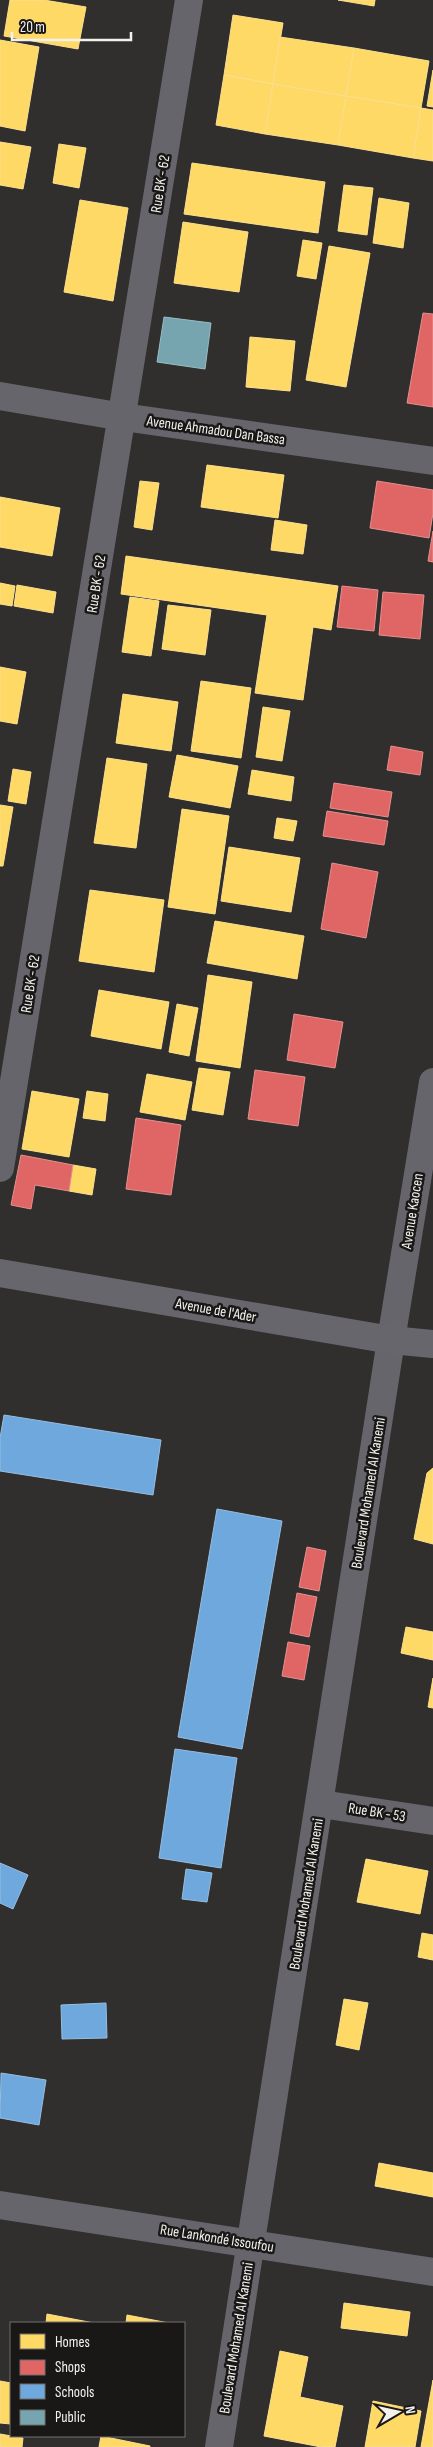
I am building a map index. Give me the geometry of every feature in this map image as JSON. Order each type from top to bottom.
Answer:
[{"type":"main road","name":"Avenue de l'Ader","points":[[0,1273],[391,1340],[433,1344]]},
{"type":"street","name":"Rue BK - 62","points":[[0,1168],[189,0]]},
{"type":"street","name":"Avenue Ahmadou Dan Bassa","points":[[0,396],[123,417],[433,461]]},
{"type":"street","name":"Avenue Kaocen","points":[[391,1340],[433,1082]]},
{"type":"street","name":"Boulevard Mohamed Al Kanemi","points":[[219,2447],[321,1804],[391,1340]]},
{"type":"street","name":"Rue BK - 53","points":[[321,1804],[433,1820]]},
{"type":"street","name":"Rue Lankondé Issoufou","points":[[0,2206],[433,2272]]},
{"type":"building: Homes","points":[[10,0],[44,0],[86,7],[78,49],[4,36]]},
{"type":"building: Homes","points":[[338,0],[375,0],[374,6]]},
{"type":"building: Homes","points":[[233,15],[283,23],[273,84],[224,75]]},
{"type":"building: Homes","points":[[280,37],[354,48],[346,96],[273,84]]},
{"type":"building: Homes","points":[[0,40],[39,47],[25,131],[0,126]]},
{"type":"building: Homes","points":[[354,48],[429,61],[421,108],[346,96]]},
{"type":"building: Homes","points":[[433,70],[433,107],[427,106]]},
{"type":"building: Homes","points":[[224,75],[273,84],[265,134],[216,125]]},
{"type":"building: Homes","points":[[273,84],[346,96],[338,145],[265,134]]},
{"type":"building: Homes","points":[[346,96],[421,108],[413,158],[338,145]]},
{"type":"building: Homes","points":[[421,108],[433,110],[433,161],[413,158]]},
{"type":"building: Homes","points":[[0,142],[31,147],[23,189],[0,185]]},
{"type":"building: Homes","points":[[59,144],[86,148],[79,188],[53,183]]},
{"type":"building: Homes","points":[[192,163],[325,182],[318,233],[184,214]]},
{"type":"building: Homes","points":[[344,185],[373,188],[367,235],[338,231]]},
{"type":"building: Homes","points":[[379,198],[409,203],[403,248],[373,243]]},
{"type":"building: Homes","points":[[80,200],[128,208],[113,301],[64,292]]},
{"type":"building: Homes","points":[[183,222],[248,232],[239,292],[174,283]]},
{"type":"building: Homes","points":[[303,240],[322,243],[316,279],[297,276]]},
{"type":"building: Homes","points":[[329,246],[370,253],[346,387],[306,380]]},
{"type":"building: Homes","points":[[250,337],[295,341],[290,391],[246,387]]},
{"type":"building: Homes","points":[[207,465],[284,475],[278,518],[201,507]]},
{"type":"building: Homes","points":[[140,481],[159,483],[152,530],[134,527]]},
{"type":"building: Homes","points":[[0,497],[60,508],[52,556],[0,547]]},
{"type":"building: Homes","points":[[275,520],[307,525],[303,554],[271,550]]},
{"type":"building: Homes","points":[[126,556],[338,586],[331,630],[313,627],[303,700],[255,693],[267,615],[121,594]]},
{"type":"building: Homes","points":[[0,583],[15,586],[12,606],[0,604]]},
{"type":"building: Homes","points":[[17,585],[56,592],[53,613],[14,606]]},
{"type":"building: Homes","points":[[130,597],[159,601],[151,656],[122,652]]},
{"type":"building: Homes","points":[[168,605],[211,610],[205,655],[162,649]]},
{"type":"building: Homes","points":[[0,667],[26,672],[17,724],[0,721]]},
{"type":"building: Homes","points":[[201,681],[251,688],[241,758],[191,751]]},
{"type":"building: Homes","points":[[123,694],[178,702],[171,751],[116,743]]},
{"type":"building: Homes","points":[[263,707],[290,711],[282,761],[256,757]]},
{"type":"building: Homes","points":[[177,755],[238,766],[230,808],[169,797]]},
{"type":"building: Homes","points":[[107,758],[147,764],[136,848],[94,843]]},
{"type":"building: Homes","points":[[13,769],[31,772],[26,804],[8,801]]},
{"type":"building: Homes","points":[[252,770],[294,777],[291,801],[248,794]]},
{"type":"building: Homes","points":[[0,805],[13,807],[3,866],[0,866]]},
{"type":"building: Homes","points":[[182,809],[229,816],[215,914],[168,907]]},
{"type":"building: Homes","points":[[277,818],[297,821],[293,841],[274,838]]},
{"type":"building: Homes","points":[[229,847],[300,858],[291,912],[221,901]]},
{"type":"building: Homes","points":[[90,890],[164,900],[154,972],[79,961]]},
{"type":"building: Homes","points":[[215,921],[304,936],[297,979],[207,963]]},
{"type":"building: Homes","points":[[208,975],[252,982],[240,1068],[196,1061]]},
{"type":"building: Homes","points":[[99,990],[169,1002],[161,1049],[91,1036]]},
{"type":"building: Homes","points":[[177,1004],[198,1008],[189,1056],[169,1052]]},
{"type":"building: Homes","points":[[199,1068],[230,1072],[223,1115],[192,1110]]},
{"type":"building: Homes","points":[[147,1074],[192,1082],[185,1120],[140,1112]]},
{"type":"building: Homes","points":[[32,1091],[79,1099],[69,1157],[22,1149]]},
{"type":"building: Homes","points":[[87,1091],[108,1094],[105,1121],[83,1118]]},
{"type":"building: Homes","points":[[73,1165],[96,1169],[92,1195],[69,1191]]},
{"type":"building: Homes","points":[[433,1468],[433,1544],[414,1539],[427,1473]]},
{"type":"building: Homes","points":[[406,1627],[433,1632],[433,1660],[401,1653]]},
{"type":"building: Homes","points":[[433,1678],[433,1708],[428,1707]]},
{"type":"building: Homes","points":[[366,1859],[428,1871],[420,1914],[357,1902]]},
{"type":"building: Homes","points":[[422,1933],[433,1935],[433,1960],[418,1957]]},
{"type":"building: Homes","points":[[344,1999],[368,2003],[359,2050],[336,2045]]},
{"type":"building: Homes","points":[[379,2163],[433,2173],[433,2197],[375,2186]]},
{"type":"building: Homes","points":[[344,2303],[410,2312],[407,2336],[341,2328]]},
{"type":"building: Homes","points":[[47,2314],[89,2322],[46,2322]]},
{"type":"building: Homes","points":[[127,2315],[164,2322],[126,2322]]},
{"type":"building: Homes","points":[[280,2351],[308,2357],[300,2397],[343,2406],[335,2447],[321,2447],[264,2436]]},
{"type":"building: Homes","points":[[433,2380],[433,2447],[421,2447]]},
{"type":"building: Homes","points":[[0,2381],[10,2383],[10,2424],[0,2423]]},
{"type":"building: Homes","points":[[373,2401],[421,2411],[415,2447],[365,2447]]},
{"type":"building: Homes","points":[[0,2434],[23,2438],[22,2447],[0,2447]]},
{"type":"building: Homes","points":[[101,2437],[150,2446],[150,2447],[99,2447]]},
{"type":"building: Shops","points":[[423,313],[433,314],[433,407],[407,403]]},
{"type":"building: Shops","points":[[377,481],[433,490],[433,513],[429,538],[370,528]]},
{"type":"building: Shops","points":[[433,531],[433,562],[428,561]]},
{"type":"building: Shops","points":[[342,586],[378,590],[374,631],[337,627]]},
{"type":"building: Shops","points":[[383,592],[424,595],[420,639],[379,635]]},
{"type":"building: Shops","points":[[391,746],[423,752],[420,775],[387,770]]},
{"type":"building: Shops","points":[[334,783],[392,792],[388,817],[330,808]]},
{"type":"building: Shops","points":[[327,811],[388,821],[384,845],[323,836]]},
{"type":"building: Shops","points":[[332,863],[378,872],[366,938],[321,929]]},
{"type":"building: Shops","points":[[294,1014],[343,1022],[335,1068],[287,1060]]},
{"type":"building: Shops","points":[[255,1070],[305,1077],[298,1126],[248,1119]]},
{"type":"building: Shops","points":[[136,1118],[181,1125],[171,1195],[126,1189]]},
{"type":"building: Shops","points":[[21,1155],[73,1165],[69,1191],[35,1185],[31,1209],[11,1205]]},
{"type":"building: Shops","points":[[307,1547],[326,1551],[319,1591],[299,1587]]},
{"type":"building: Shops","points":[[297,1593],[317,1597],[309,1637],[290,1633]]},
{"type":"building: Shops","points":[[288,1642],[310,1646],[304,1680],[282,1676]]},
{"type":"building: Schools","points":[[4,1415],[161,1440],[153,1495],[0,1471],[0,1438]]},
{"type":"building: Schools","points":[[217,1509],[282,1521],[242,1749],[178,1737]]},
{"type":"building: Schools","points":[[175,1749],[237,1758],[221,1868],[159,1858]]},
{"type":"building: Schools","points":[[0,1863],[28,1875],[13,1909],[0,1903]]},
{"type":"building: Schools","points":[[186,1869],[212,1873],[207,1902],[182,1899]]},
{"type":"building: Schools","points":[[106,2003],[107,2038],[62,2039],[61,2005]]},
{"type":"building: Schools","points":[[1,2073],[46,2080],[39,2125],[0,2118]]},
{"type":"building: Public","points":[[164,317],[211,323],[205,369],[157,362]]}]
